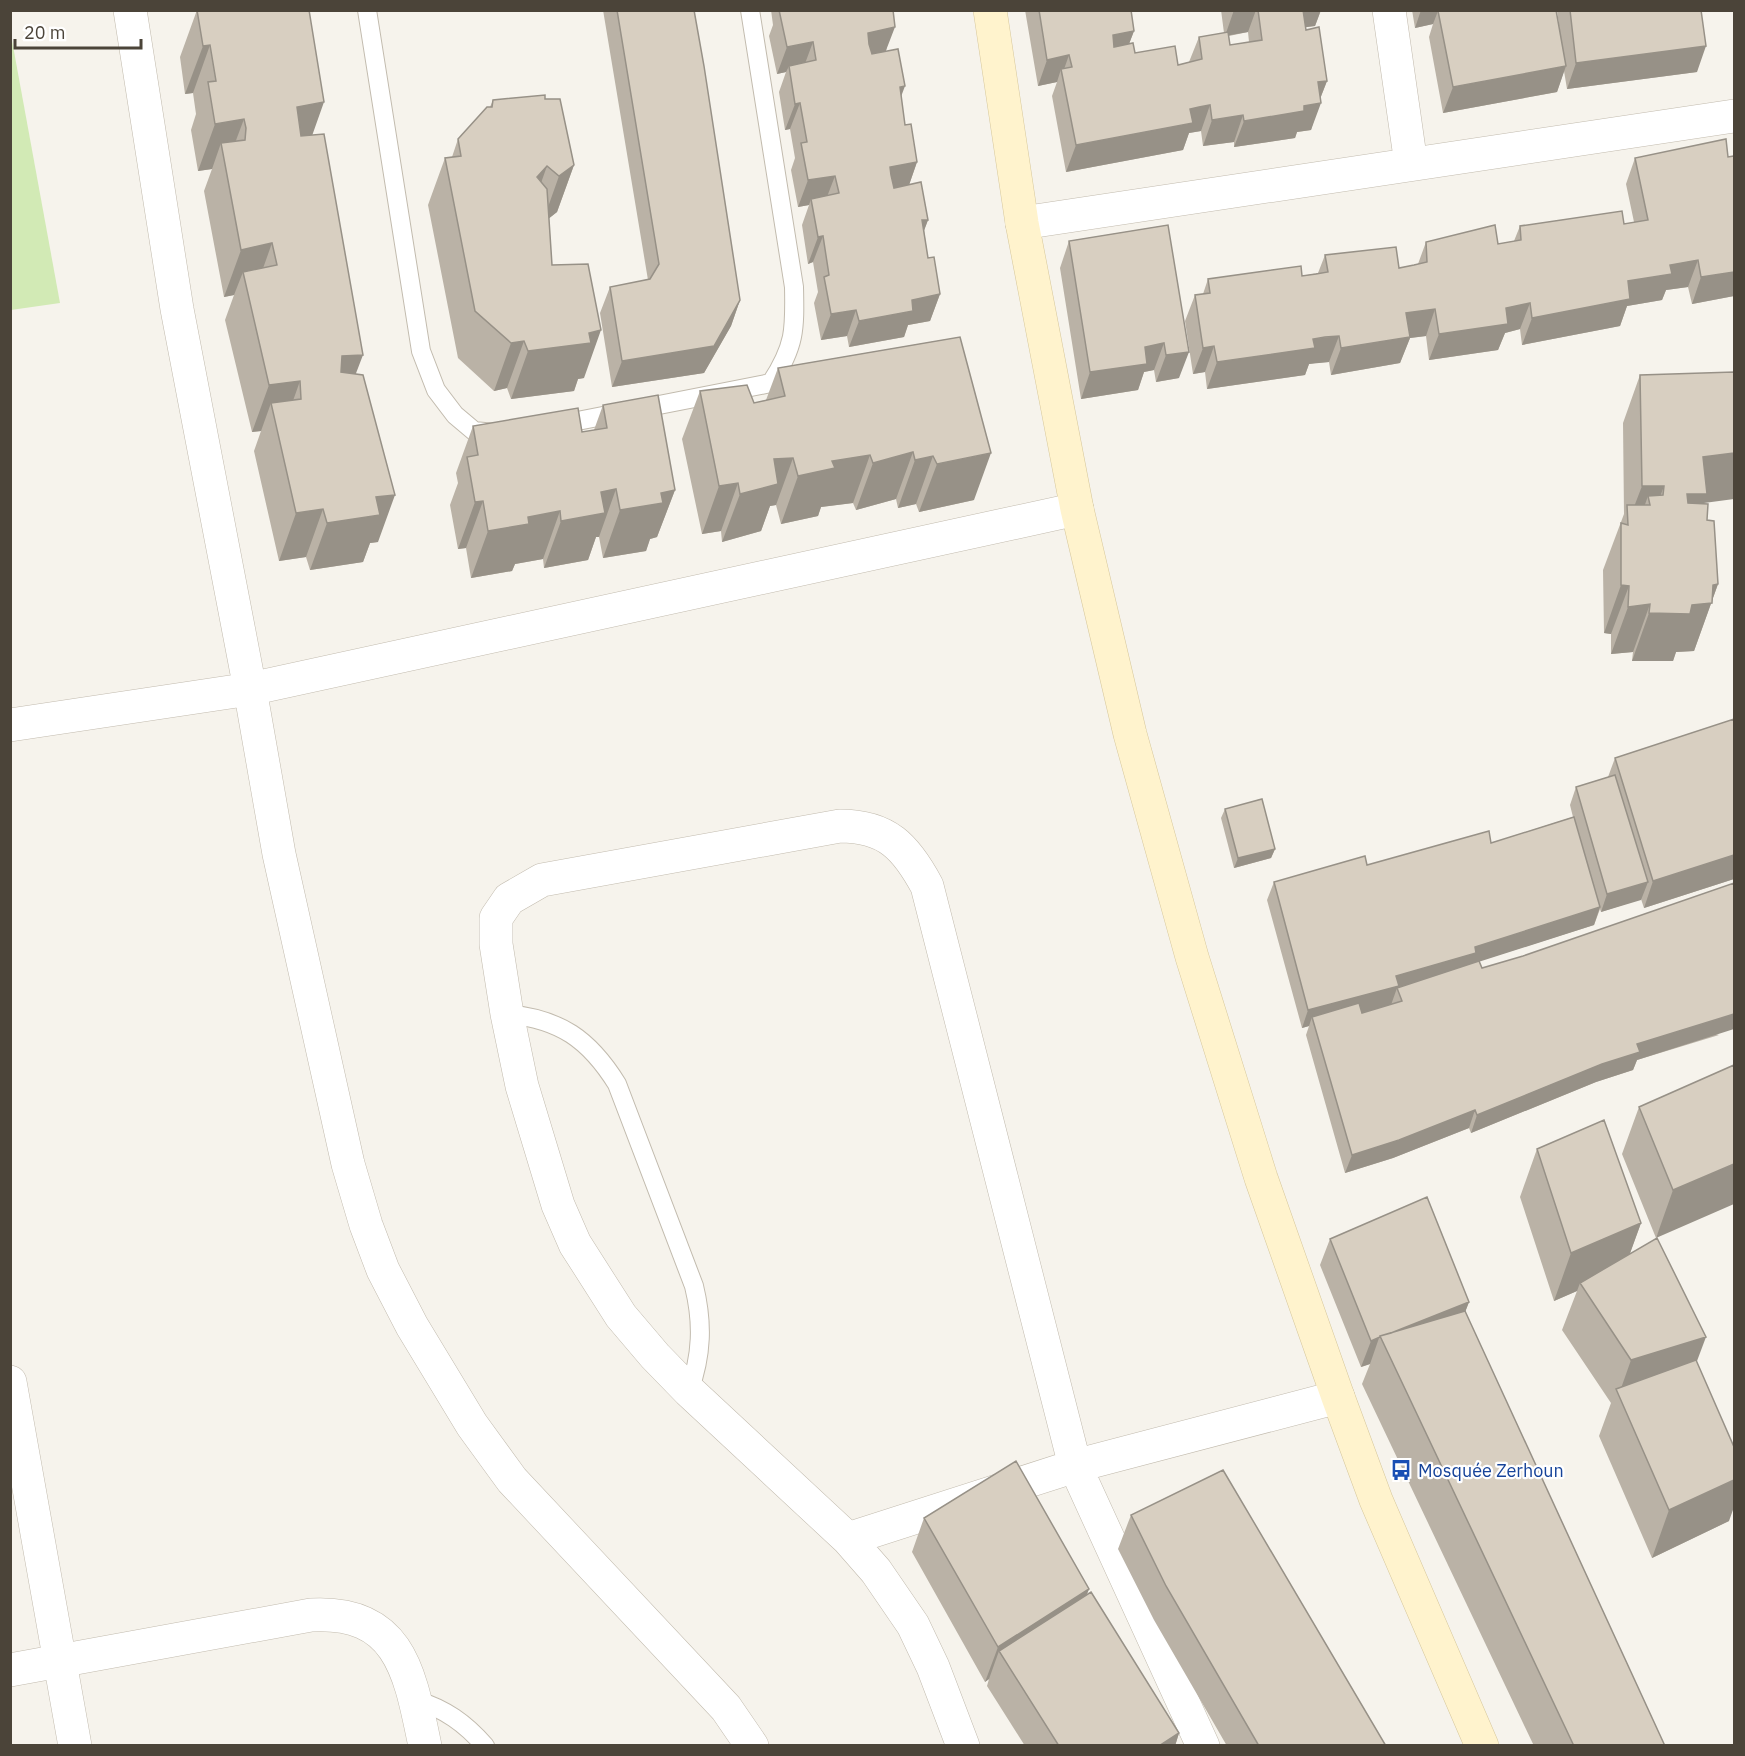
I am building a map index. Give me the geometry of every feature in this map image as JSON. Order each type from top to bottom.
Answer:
[{"type":"street","points":[[130,10],[177,309],[250,689],[279,854],[348,1164],[366,1225],[383,1270],[440,1375],[472,1425],[512,1480],[726,1708],[752,1746]]},
{"type":"street","points":[[990,10],[1022,223],[1077,509],[1130,734],[1192,957],[1261,1178],[1338,1397],[1376,1500],[1482,1746]]},
{"type":"street","points":[[1389,10],[1411,164]]},
{"type":"street","points":[[1022,223],[1734,116]]},
{"type":"street","points":[[10,725],[250,689],[1077,509]]},
{"type":"street","points":[[963,1746],[933,1667],[913,1625],[876,1571],[848,1539],[655,1356],[621,1316],[574,1244],[558,1205],[525,1096],[507,1014],[496,944],[496,918],[509,898],[542,880],[840,826],[861,826],[879,831],[906,852],[927,886],[1075,1466],[1203,1746]]},
{"type":"street","points":[[10,1382],[75,1746]]},
{"type":"street","points":[[848,1539],[1075,1466],[1338,1397]]},
{"type":"street","points":[[10,1670],[310,1615],[332,1614],[352,1617],[371,1626],[388,1640],[400,1657],[409,1676],[416,1700],[425,1746]]},
{"type":"lane","points":[[367,10],[421,351],[436,390],[455,415],[474,430],[509,434]]},
{"type":"lane","points":[[543,428],[771,383],[785,361],[795,329],[794,287],[750,10]]},
{"type":"lane","points":[[507,1014],[528,1016],[549,1022],[568,1032],[586,1044],[603,1062],[617,1084],[694,1286],[699,1307],[701,1350],[697,1370],[689,1390]]},
{"type":"lane","points":[[416,1700],[455,1717],[485,1746]]},
{"type":"green space","points":[[11,35],[60,303],[10,310]]},
{"type":"building","points":[[197,10],[309,10],[324,102],[297,107],[301,136],[324,134],[363,355],[342,356],[341,372],[363,375],[395,495],[376,497],[380,515],[327,523],[323,509],[296,513],[271,403],[301,399],[300,381],[269,385],[243,272],[277,265],[272,243],[241,250],[221,143],[245,140],[246,128],[244,119],[215,124],[208,82],[216,81],[210,45],[203,46]]},
{"type":"building","points":[[617,10],[694,10],[740,300],[714,346],[622,361],[610,287],[650,279],[659,264]]},
{"type":"building","points":[[779,10],[893,10],[895,27],[868,33],[869,44],[872,54],[898,49],[905,86],[900,87],[905,125],[911,124],[917,162],[890,167],[891,175],[894,188],[921,182],[928,220],[922,220],[928,258],[934,257],[940,294],[912,300],[913,311],[859,321],[856,310],[831,314],[824,277],[829,275],[823,236],[818,237],[811,199],[839,193],[835,176],[808,180],[801,143],[807,142],[800,103],[795,104],[789,66],[816,60],[813,42],[787,47]]},
{"type":"building","points":[[1039,10],[1131,10],[1134,31],[1113,35],[1114,47],[1133,43],[1135,53],[1175,46],[1178,65],[1202,59],[1199,37],[1228,32],[1230,45],[1262,40],[1258,10],[1303,10],[1306,30],[1319,27],[1327,81],[1318,82],[1321,103],[1304,106],[1304,111],[1244,121],[1243,115],[1212,120],[1210,105],[1190,109],[1193,123],[1076,145],[1061,69],[1072,67],[1069,55],[1047,60]]},
{"type":"building","points":[[1556,10],[1566,66],[1453,87],[1438,11]]},
{"type":"building","points":[[1570,10],[1701,10],[1706,46],[1576,63]]},
{"type":"building","points":[[545,95],[545,99],[560,99],[574,165],[559,176],[547,166],[537,177],[547,189],[552,265],[588,264],[601,330],[589,333],[591,343],[528,351],[524,341],[511,343],[475,311],[445,158],[461,156],[458,139],[487,107],[492,107],[493,100]]},
{"type":"building","points":[[1726,139],[1728,157],[1734,156],[1734,272],[1701,277],[1698,260],[1670,265],[1672,274],[1628,281],[1630,299],[1532,318],[1530,303],[1506,308],[1508,324],[1439,334],[1435,309],[1406,313],[1410,337],[1341,348],[1339,336],[1325,337],[1313,339],[1315,348],[1217,362],[1214,346],[1203,348],[1195,295],[1210,293],[1208,279],[1301,266],[1302,276],[1328,272],[1325,255],[1396,247],[1399,268],[1427,262],[1426,242],[1495,225],[1498,244],[1521,240],[1520,226],[1622,211],[1624,224],[1648,220],[1635,158]]},
{"type":"building","points":[[1168,225],[1189,352],[1166,355],[1164,343],[1145,347],[1147,364],[1090,372],[1069,241]]},
{"type":"building","points":[[960,337],[991,453],[937,464],[933,456],[915,460],[913,452],[873,463],[870,455],[832,461],[835,468],[798,476],[793,458],[774,459],[778,484],[740,494],[738,483],[719,486],[700,391],[747,385],[754,403],[785,396],[778,368]]},
{"type":"building","points":[[1734,372],[1734,453],[1703,457],[1707,494],[1687,494],[1688,503],[1708,504],[1707,520],[1714,521],[1718,584],[1713,585],[1712,603],[1692,605],[1690,614],[1649,613],[1650,604],[1628,607],[1629,586],[1621,585],[1621,523],[1628,525],[1627,505],[1650,505],[1648,496],[1663,495],[1664,486],[1642,486],[1640,375]]},
{"type":"building","points":[[658,395],[675,490],[661,493],[663,503],[620,510],[616,489],[601,492],[605,513],[561,521],[560,511],[528,517],[529,524],[488,531],[483,501],[475,502],[467,457],[478,455],[473,426],[578,408],[582,432],[607,428],[603,405]]},
{"type":"building","points":[[1734,719],[1734,855],[1653,881],[1615,758]]},
{"type":"building","points":[[1615,775],[1648,882],[1607,894],[1576,787]]},
{"type":"building","points":[[1262,799],[1275,849],[1238,858],[1225,809]]},
{"type":"building","points":[[1574,817],[1600,907],[1475,947],[1476,953],[1396,976],[1399,986],[1308,1010],[1274,882],[1365,856],[1367,865],[1489,831],[1491,843]]},
{"type":"building","points":[[1734,883],[1734,1014],[1637,1044],[1640,1052],[1602,1064],[1477,1115],[1475,1110],[1399,1140],[1352,1155],[1312,1017],[1359,1003],[1362,1013],[1402,1001],[1397,988],[1479,961],[1482,968],[1523,956]]},
{"type":"building","points":[[1734,1065],[1734,1164],[1673,1190],[1639,1107]]},
{"type":"building","points":[[1604,1120],[1641,1223],[1571,1253],[1537,1149]]},
{"type":"building","points":[[1427,1197],[1469,1302],[1371,1341],[1330,1239]]},
{"type":"building","points":[[1657,1238],[1706,1337],[1631,1360],[1580,1283]]},
{"type":"building","points":[[1465,1311],[1665,1746],[1574,1746],[1380,1336]]},
{"type":"building","points":[[1696,1360],[1734,1447],[1734,1480],[1669,1510],[1616,1389]]},
{"type":"building","points":[[1016,1461],[1089,1589],[998,1647],[924,1518]]},
{"type":"building","points":[[1223,1470],[1386,1746],[1259,1746],[1166,1586],[1131,1515]]},
{"type":"building","points":[[1091,1592],[1179,1733],[1159,1746],[1059,1746],[999,1651]]},
{"type":"place","name":"Mosquée Zerhoun","points":[[1401,1470]]}]
